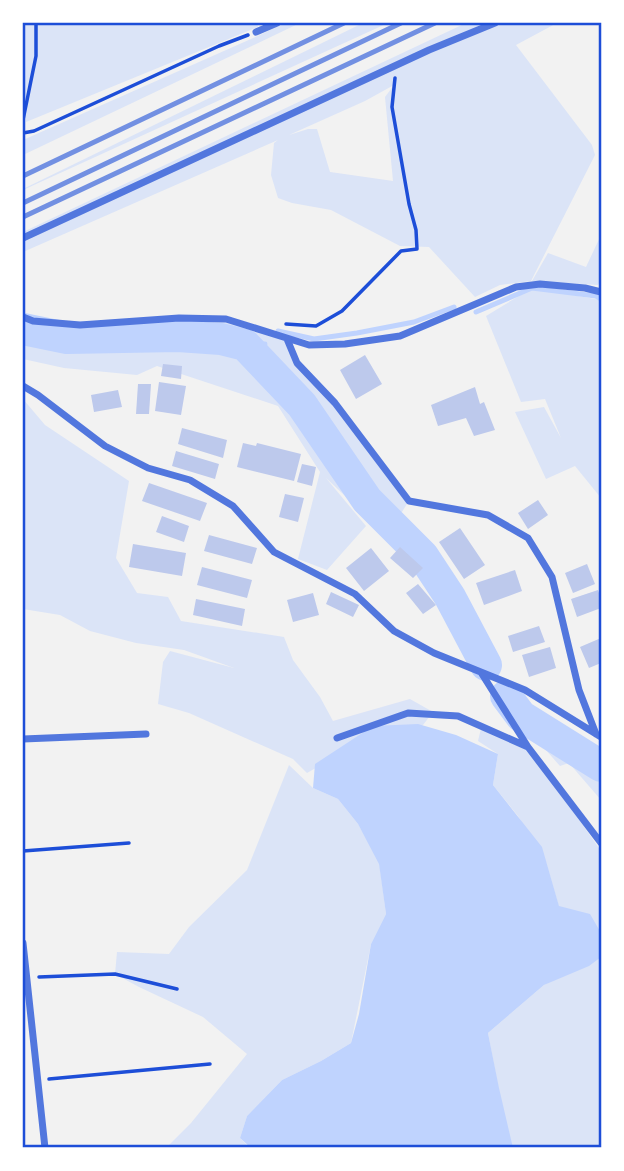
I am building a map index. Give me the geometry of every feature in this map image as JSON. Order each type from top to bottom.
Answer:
[{"type":"street","points":[[257,32],[276,23]]},
{"type":"street","points":[[23,238],[396,65],[495,23]]},
{"type":"street","points":[[23,317],[33,321],[80,325],[179,318],[226,319],[309,345],[345,344],[400,336],[516,287],[540,284],[601,292]]},
{"type":"street","points":[[287,339],[297,363],[335,403],[409,501],[488,515],[528,538],[552,577],[579,690],[598,736]]},
{"type":"street","points":[[23,386],[105,446],[148,468],[190,481],[233,506],[274,552],[355,594],[394,632],[434,653],[525,690],[598,736]]},
{"type":"street","points":[[481,673],[528,747],[601,843]]},
{"type":"street","points":[[337,738],[408,713],[458,716],[528,747]]},
{"type":"street","points":[[23,739],[146,734]]},
{"type":"street","points":[[23,943],[45,1148]]},
{"type":"path","points":[[23,120],[36,57],[36,23]]},
{"type":"path","points":[[23,133],[34,131],[219,46],[257,32]]},
{"type":"path","points":[[270,333],[272,322],[316,326],[342,311],[401,251],[417,249],[416,230],[392,107],[396,65]]},
{"type":"path","points":[[23,851],[129,843]]},
{"type":"path","points":[[26,977],[116,974],[177,989]]},
{"type":"path","points":[[38,1080],[210,1064]]},
{"type":"shaded area","points":[[23,23],[257,23],[258,27],[26,122],[23,103]]},
{"type":"shaded area","points":[[284,23],[300,23],[23,155],[23,140]]},
{"type":"shaded area","points":[[363,23],[388,23],[23,190],[23,189]]},
{"type":"shaded area","points":[[466,23],[557,23],[516,45],[592,145],[595,155],[531,281],[500,285],[475,297],[429,247],[400,246],[331,210],[278,198],[271,175],[274,143],[278,140],[23,252],[23,232]],"holes":[[[394,85],[385,97],[393,181],[330,172],[317,129],[289,135]]]},
{"type":"shaded area","points":[[601,235],[601,279],[598,285],[532,281],[548,253],[586,267]]},
{"type":"shaded area","points":[[532,288],[601,300],[601,498],[575,466],[546,479],[515,412],[544,407],[561,438],[545,399],[521,402],[486,316]]},
{"type":"shaded area","points":[[23,316],[72,324],[226,319],[287,339],[297,363],[335,403],[409,501],[390,530],[376,525],[326,478],[366,526],[327,570],[298,559],[320,472],[278,406],[157,366],[137,375],[64,368],[23,359]]},
{"type":"shaded area","points":[[23,399],[45,425],[129,481],[116,558],[137,593],[168,597],[181,621],[284,637],[293,660],[320,697],[333,721],[410,699],[433,712],[423,725],[360,743],[307,773],[293,759],[189,713],[158,704],[163,662],[170,651],[234,668],[184,650],[136,643],[90,631],[60,615],[23,609]]},
{"type":"shaded area","points":[[510,697],[601,753],[601,800],[569,763],[560,766],[502,698]]},
{"type":"shaded area","points":[[482,724],[529,748],[601,851],[601,938],[559,907],[546,862],[518,816],[493,785],[498,754],[478,741]]},
{"type":"shaded area","points":[[289,765],[313,788],[338,799],[358,824],[379,861],[386,914],[371,944],[351,1043],[282,1080],[247,1116],[240,1138],[250,1148],[166,1148],[191,1123],[247,1054],[203,1017],[115,974],[117,952],[169,954],[189,927],[247,870]]},
{"type":"shaded area","points":[[601,956],[601,1148],[510,1148],[488,1033],[544,985]]},
{"type":"water","points":[[418,724],[456,735],[498,754],[493,785],[542,847],[559,906],[590,914],[601,933],[601,957],[589,966],[544,985],[488,1033],[513,1148],[251,1148],[240,1138],[247,1116],[282,1080],[351,1043],[371,944],[386,914],[379,864],[358,824],[338,799],[313,788],[315,764],[373,726]]},
{"type":"building","points":[[365,355],[382,384],[356,399],[340,370]]},
{"type":"building","points":[[163,364],[182,366],[181,379],[161,376]]},
{"type":"building","points":[[159,382],[186,386],[181,415],[155,411]]},
{"type":"building","points":[[138,384],[151,384],[149,414],[136,414]]},
{"type":"building","points":[[475,387],[480,404],[484,402],[495,430],[474,436],[466,418],[438,426],[431,405]]},
{"type":"building","points":[[118,390],[122,407],[94,412],[91,395]]},
{"type":"building","points":[[182,428],[227,440],[223,458],[178,444]]},
{"type":"building","points":[[243,443],[256,446],[257,443],[301,454],[294,481],[237,467]]},
{"type":"building","points":[[176,451],[219,464],[215,479],[172,466]]},
{"type":"building","points":[[302,464],[316,467],[312,486],[297,482]]},
{"type":"building","points":[[149,483],[207,503],[200,521],[142,501]]},
{"type":"building","points":[[285,494],[304,498],[298,522],[279,517]]},
{"type":"building","points":[[538,500],[548,515],[528,529],[518,513]]},
{"type":"building","points":[[162,516],[189,526],[184,542],[156,532]]},
{"type":"building","points":[[460,528],[485,565],[464,579],[439,542]]},
{"type":"building","points":[[209,535],[257,548],[252,564],[204,551]]},
{"type":"building","points":[[133,544],[186,553],[182,576],[129,567]]},
{"type":"building","points":[[400,547],[423,568],[413,578],[390,558]]},
{"type":"building","points":[[371,548],[389,571],[364,591],[346,568]]},
{"type":"building","points":[[587,564],[595,584],[573,593],[565,573]]},
{"type":"building","points":[[202,567],[252,580],[247,598],[197,585]]},
{"type":"building","points":[[515,570],[522,591],[484,605],[476,583]]},
{"type":"building","points":[[418,584],[436,605],[423,614],[406,593]]},
{"type":"building","points":[[598,590],[601,608],[577,617],[571,599]]},
{"type":"building","points":[[331,592],[359,605],[353,617],[326,604]]},
{"type":"building","points":[[313,593],[319,615],[293,622],[287,600]]},
{"type":"building","points":[[196,599],[245,609],[242,626],[193,615]]},
{"type":"building","points":[[539,626],[545,642],[513,652],[508,636]]},
{"type":"building","points":[[601,638],[601,663],[589,668],[580,647]]},
{"type":"building","points":[[550,647],[556,668],[529,677],[522,655]]},
{"type":"waterway","points":[[476,312],[532,288],[596,296],[601,299]]},
{"type":"waterway","points":[[278,331],[314,339],[414,322],[454,307]]},
{"type":"waterway","points":[[23,329],[67,338],[178,336],[221,339],[245,345],[302,405],[367,500],[423,556],[450,597],[486,665]]},
{"type":"waterway","points":[[245,345],[265,344]]},
{"type":"waterway","points":[[506,696],[521,716],[601,766]]},
{"type":"railway","points":[[23,176],[344,23]]},
{"type":"railway","points":[[23,203],[401,23]]},
{"type":"railway","points":[[23,217],[435,23]]}]
